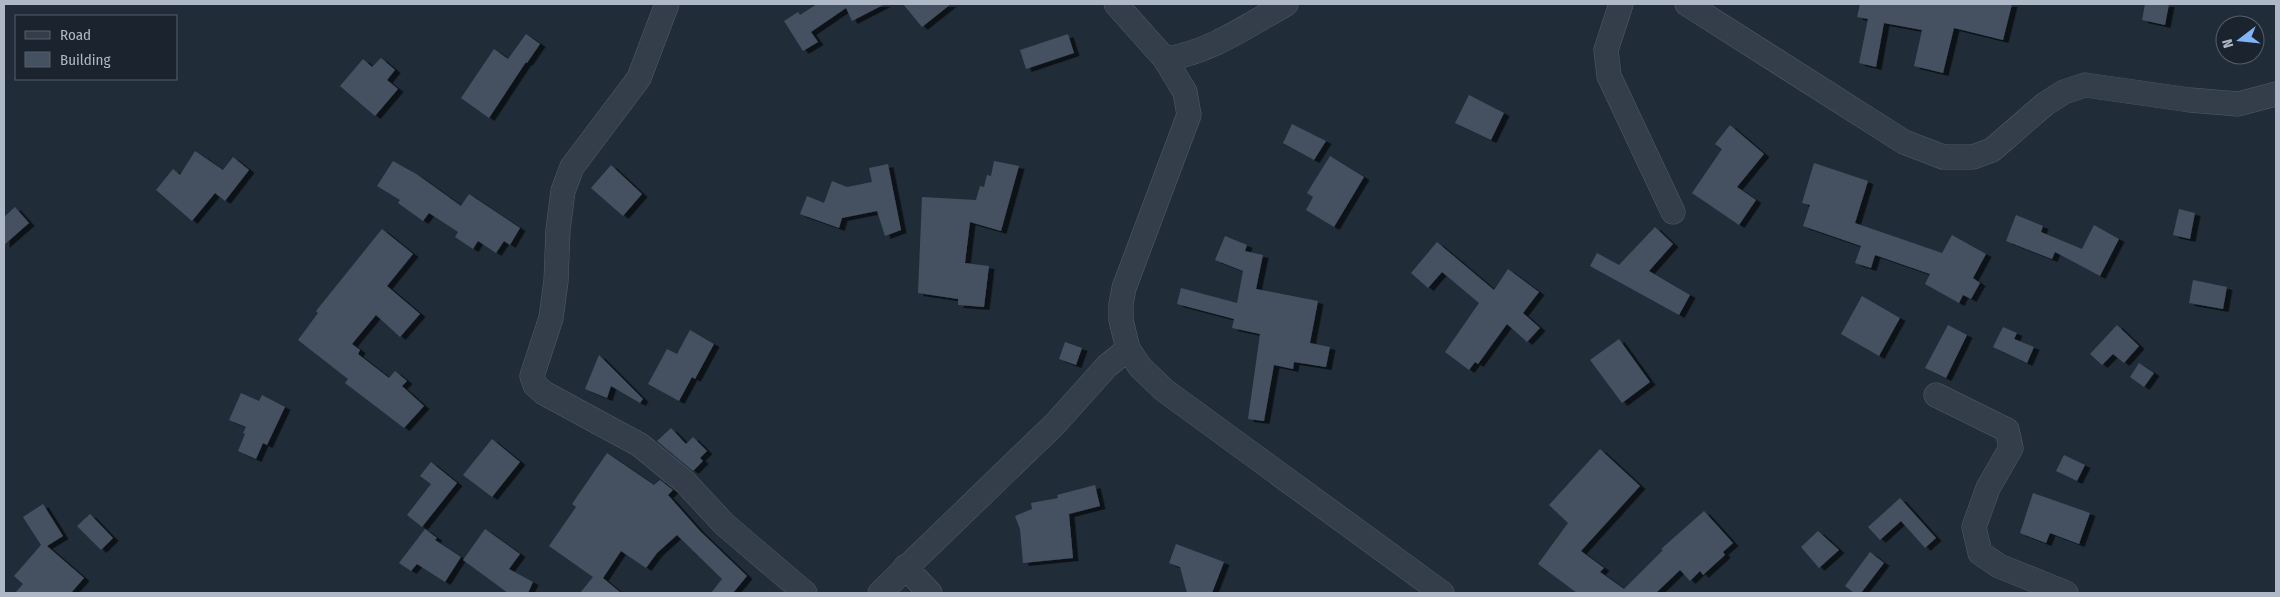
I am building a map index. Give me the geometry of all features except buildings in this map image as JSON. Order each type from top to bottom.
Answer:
[{"type":"street","points":[[667,4],[639,78],[572,167],[563,191],[551,318],[532,376],[535,385],[544,393],[640,445],[686,483],[724,524],[805,593]]},
{"type":"street","points":[[1116,4],[1165,59],[1185,92],[1189,115],[1124,288],[1120,320],[1128,349],[1140,367],[1164,390],[1442,593]]},
{"type":"street","points":[[1165,59],[1184,56],[1202,50],[1286,4]]},
{"type":"street","points":[[1621,4],[1606,50],[1609,76],[1672,212]]},
{"type":"street","points":[[1687,4],[1904,142],[1943,157],[1973,157],[1992,150],[2045,104],[2064,92],[2085,85],[2190,100],[2238,104],[2276,94]]},
{"type":"street","points":[[880,593],[1055,424],[1107,366],[1128,349]]},
{"type":"street","points":[[1936,395],[2007,430],[2011,448],[1988,488],[1974,527],[1980,553],[1999,566],[2066,593]]},
{"type":"street","points":[[905,567],[930,593]]}]
